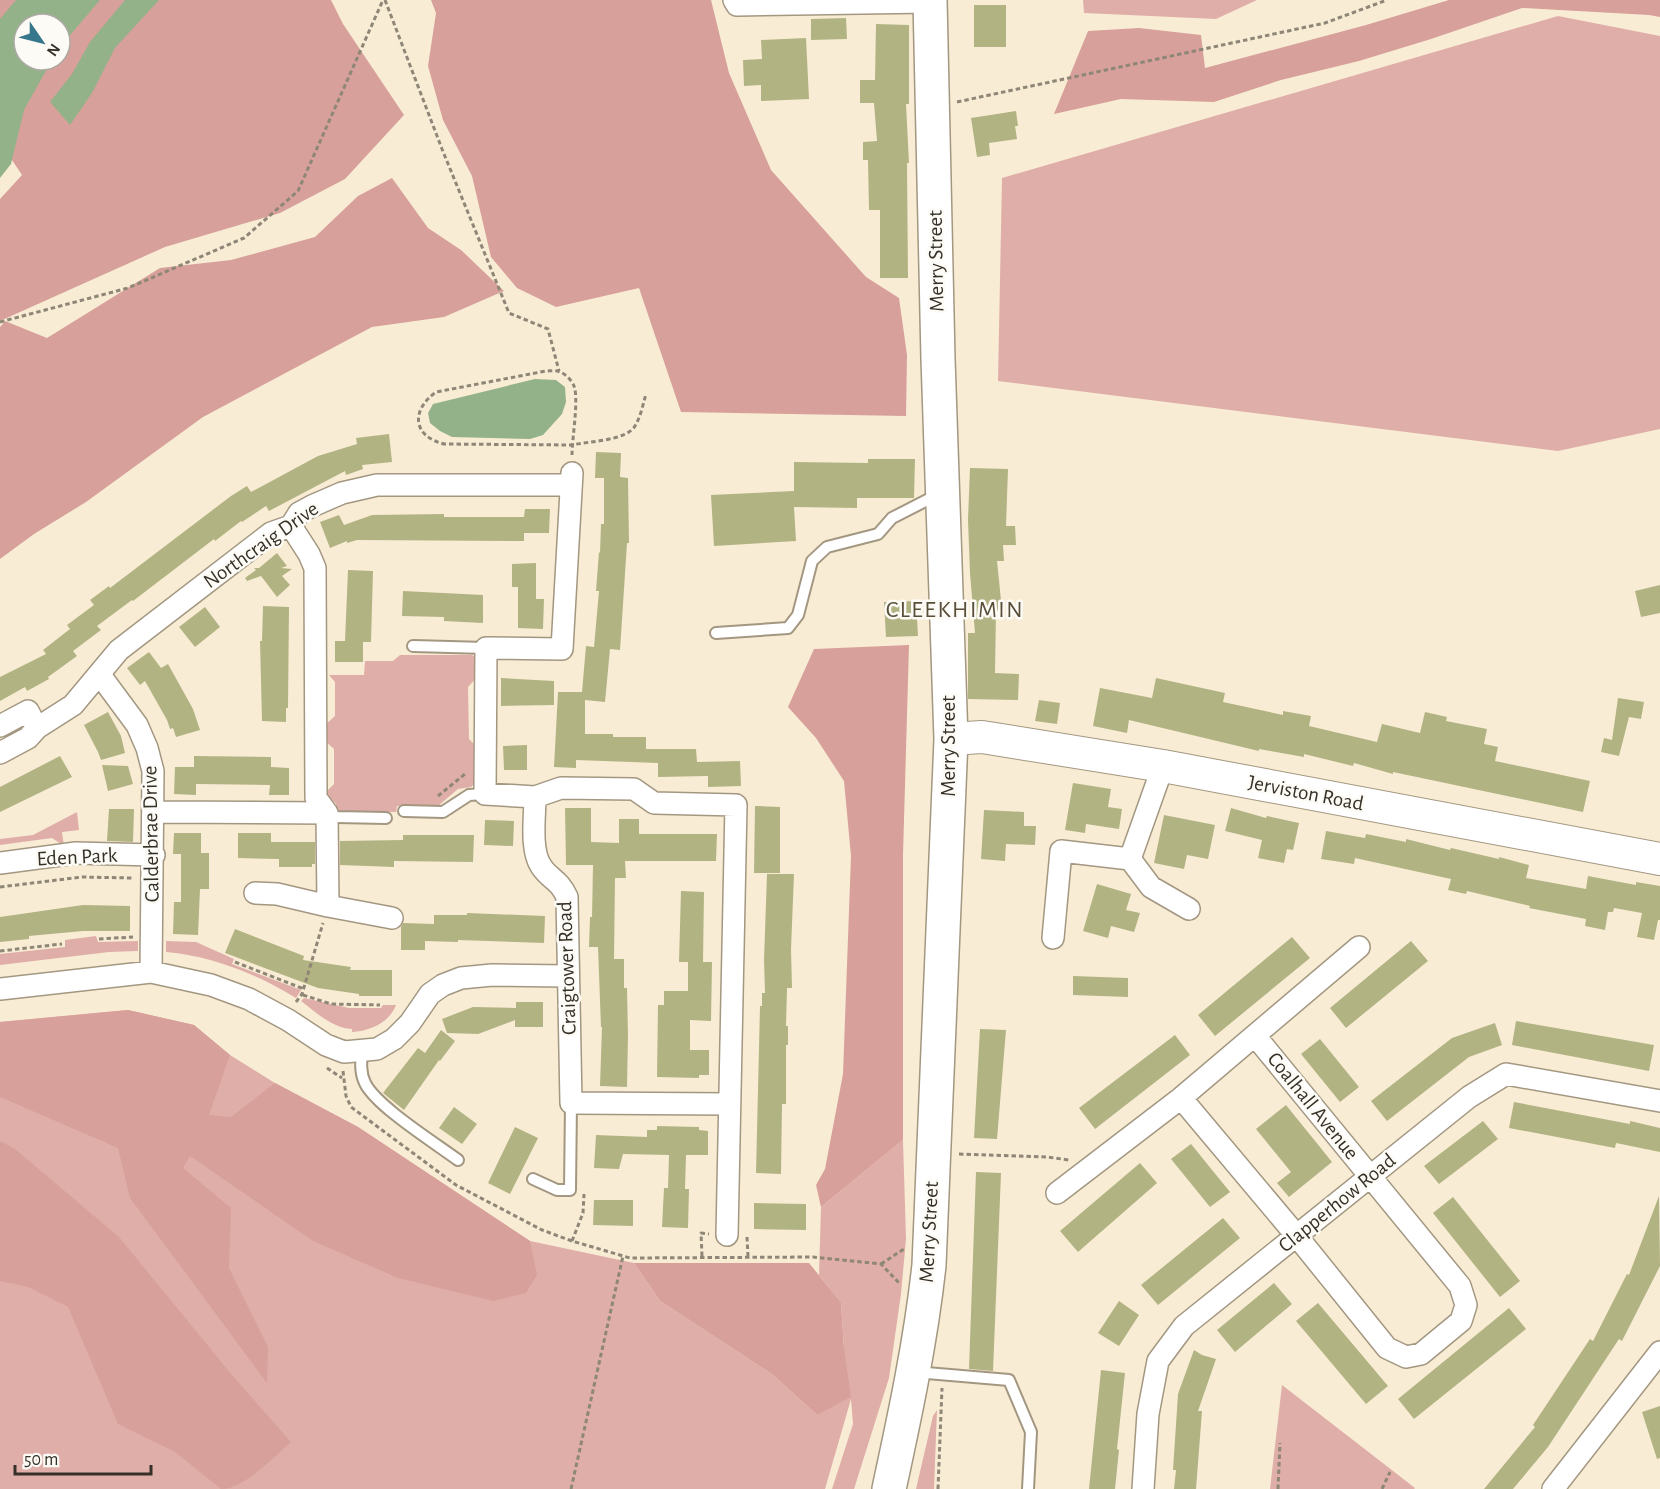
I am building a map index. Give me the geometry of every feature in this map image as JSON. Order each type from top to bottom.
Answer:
[{"type":"main road","name":"Merry Street","points":[[890,1489],[927,1373],[924,1306],[929,1265],[951,739],[942,492],[930,1]]},
{"type":"main road","name":"Jerviston Road","points":[[951,739],[982,737],[1162,766],[1659,853]]},
{"type":"street","points":[[735,0],[737,5],[930,1]]},
{"type":"street","points":[[572,478],[562,649],[486,648],[485,794],[535,796],[561,788],[634,789],[654,803],[736,805],[727,1235]]},
{"type":"street","name":"Northcraig Drive","points":[[0,753],[28,738],[37,728],[72,705],[119,650],[271,533],[291,526],[299,513],[312,506],[342,493],[377,485],[572,478]]},
{"type":"street","points":[[291,526],[315,568],[316,798],[327,813],[328,906]]},
{"type":"street","name":"Calderbrae Drive","points":[[100,675],[137,725],[147,748],[153,771],[151,972]]},
{"type":"street","points":[[0,726],[28,711],[37,728]]},
{"type":"street","points":[[1130,859],[1162,766]]},
{"type":"street","name":"Craigtower Road","points":[[535,796],[537,858],[542,868],[556,879],[567,897],[571,1103]]},
{"type":"street","points":[[154,812],[327,813]]},
{"type":"street","points":[[1053,938],[1060,851],[1130,859],[1151,887],[1190,909]]},
{"type":"street","name":"Eden Park","points":[[0,864],[76,853],[153,855]]},
{"type":"street","points":[[255,893],[277,894],[392,918]]},
{"type":"street","name":"Coalhall Avenue","points":[[1057,1193],[1256,1037],[1359,947]]},
{"type":"street","points":[[0,989],[151,972],[211,985],[249,999],[288,1020],[326,1045],[353,1051],[377,1049],[394,1039],[410,1023],[430,994],[452,981],[492,975],[567,976]]},
{"type":"street","name":"Coalhall Avenue","points":[[1256,1037],[1460,1286],[1466,1305],[1461,1321],[1421,1354],[1406,1357],[1387,1348],[1296,1235]]},
{"type":"street","name":"Clapperhow Road","points":[[1143,1489],[1148,1414],[1158,1361],[1184,1326],[1469,1096],[1506,1074],[1660,1101]]},
{"type":"street","points":[[1181,1098],[1296,1235]]},
{"type":"street","points":[[571,1103],[729,1104]]},
{"type":"street","points":[[1553,1489],[1660,1352]]},
{"type":"lane","points":[[716,633],[788,628],[798,615],[812,561],[827,546],[878,534],[892,518],[942,492]]},
{"type":"lane","points":[[413,646],[486,648]]},
{"type":"lane","points":[[404,811],[443,812],[469,795],[485,794]]},
{"type":"lane","points":[[327,813],[337,817],[386,818]]},
{"type":"lane","points":[[353,1051],[365,1082],[375,1098],[458,1160]]},
{"type":"lane","points":[[533,1179],[557,1190],[570,1190],[571,1103]]},
{"type":"lane","points":[[927,1373],[1009,1380],[1031,1432],[1028,1489]]},
{"type":"path","points":[[0,322],[128,288],[244,237],[253,230],[298,191],[384,0]]},
{"type":"path","points":[[384,0],[442,149],[510,312],[548,329],[559,371]]},
{"type":"path","points":[[933,107],[1325,23],[1387,0]]},
{"type":"path","points":[[572,478],[572,446],[575,405],[574,386],[559,371],[546,371],[436,392],[426,399],[422,406],[418,417],[420,428],[425,436],[444,444],[572,446],[626,435],[634,428],[646,394]]},
{"type":"path","points":[[0,887],[82,877],[153,878]]},
{"type":"path","points":[[294,1003],[302,994],[328,906]]},
{"type":"path","points":[[99,939],[152,938]]},
{"type":"path","points":[[0,951],[63,944]]},
{"type":"path","points":[[235,962],[303,989]]},
{"type":"path","points":[[302,994],[331,1004],[380,1005]]},
{"type":"path","points":[[353,1051],[342,1078],[351,1107],[456,1185],[542,1230],[630,1258],[813,1257],[880,1264],[924,1306]]},
{"type":"path","points":[[324,1066],[342,1078]]},
{"type":"path","points":[[933,1153],[1047,1157],[1071,1161],[1084,1173]]},
{"type":"path","points":[[570,1190],[584,1191],[583,1213],[572,1241]]},
{"type":"path","points":[[571,1489],[623,1256]]},
{"type":"path","points":[[927,1373],[938,1489]]},
{"type":"path","points":[[1278,1489],[1280,1443]]},
{"type":"path","points":[[1382,1489],[1390,1472]]},
{"type":"shaded area","points":[[0,0],[331,0],[343,24],[404,115],[345,179],[280,213],[165,247],[0,321],[0,199],[22,175],[0,142]]},
{"type":"shaded area","points":[[16,0],[100,0],[72,33],[72,12],[12,12],[12,72],[45,72],[24,110],[11,164],[0,178],[0,19]]},
{"type":"shaded area","points":[[125,0],[159,0],[115,48],[92,93],[70,125],[50,102],[72,74],[90,42]]},
{"type":"shaded area","points":[[431,0],[711,0],[729,73],[771,170],[866,277],[899,298],[907,355],[906,416],[681,412],[639,288],[556,307],[517,288],[491,257],[472,176],[443,120],[428,66],[436,13]]},
{"type":"shaded area","points":[[1083,0],[1257,0],[1216,19],[1084,13]]},
{"type":"shaded area","points":[[1449,0],[1660,0],[1660,17],[1522,8],[1359,61],[1281,80],[1214,102],[1121,99],[1054,114],[1088,31],[1139,28],[1201,35],[1205,68],[1366,25]]},
{"type":"shaded area","points":[[1558,16],[1660,36],[1660,429],[1558,451],[998,381],[1002,178]]},
{"type":"shaded area","points":[[392,178],[428,228],[461,250],[504,291],[444,317],[372,327],[203,417],[86,502],[34,534],[0,559],[0,327],[5,321],[47,338],[160,268],[231,260],[315,237],[358,196]]},
{"type":"shaded area","points":[[535,379],[556,380],[565,387],[566,402],[562,414],[543,435],[530,439],[452,437],[430,423],[428,413],[433,404]]},
{"type":"shaded area","points":[[909,645],[903,855],[903,1140],[821,1207],[816,1185],[825,1169],[843,1074],[851,856],[844,781],[816,738],[788,707],[814,649]]},
{"type":"shaded area","points":[[400,655],[472,655],[478,659],[478,676],[468,687],[469,739],[478,748],[477,781],[471,787],[458,789],[438,806],[397,806],[396,812],[336,811],[336,804],[325,793],[334,784],[334,749],[325,741],[325,725],[335,716],[335,682],[329,675],[364,675],[365,661],[393,661]]},
{"type":"shaded area","points":[[77,812],[79,830],[62,832],[64,846],[52,838],[0,845],[0,839],[33,835]]},
{"type":"shaded area","points":[[96,936],[98,942],[138,941],[138,951],[109,952],[0,965],[0,954],[65,947],[65,940]]},
{"type":"shaded area","points":[[166,941],[196,942],[234,959],[232,964],[301,990],[296,998],[266,981],[234,968],[200,957],[166,952]]},
{"type":"shaded area","points":[[304,998],[349,1008],[381,1008],[383,1005],[396,1005],[389,1017],[378,1025],[352,1032],[352,1029],[338,1026],[319,1015],[301,1001]]},
{"type":"shaded area","points":[[128,1010],[194,1025],[230,1055],[275,1083],[358,1127],[530,1241],[634,1263],[660,1301],[773,1375],[817,1415],[844,1348],[841,1302],[819,1275],[821,1207],[903,1140],[906,1239],[901,1294],[889,1378],[854,1489],[832,1489],[853,1424],[851,1399],[825,1489],[0,1489],[0,1022]]},
{"type":"shaded area","points":[[128,1010],[194,1025],[230,1055],[209,1115],[231,1117],[275,1083],[358,1127],[530,1241],[537,1275],[526,1293],[493,1301],[398,1278],[313,1241],[190,1156],[183,1168],[231,1208],[229,1268],[268,1347],[267,1383],[130,1198],[118,1148],[0,1097],[0,1022]]},
{"type":"shaded area","points":[[0,1141],[15,1149],[119,1237],[232,1375],[291,1442],[249,1478],[230,1488],[221,1489],[175,1452],[118,1424],[68,1307],[28,1287],[0,1281]]},
{"type":"shaded area","points":[[634,1263],[809,1263],[841,1302],[844,1348],[851,1397],[817,1415],[773,1375],[660,1301]]},
{"type":"shaded area","points":[[1282,1385],[1415,1488],[1270,1489]]},
{"type":"shaded area","points":[[937,1410],[934,1489],[916,1489],[933,1416]]},
{"type":"building","points":[[974,5],[1006,5],[1006,47],[974,47]]},
{"type":"building","points":[[846,18],[847,39],[811,40],[811,19]]},
{"type":"building","points":[[876,24],[909,25],[909,104],[906,104],[909,163],[907,163],[908,278],[880,278],[880,210],[869,210],[868,160],[863,160],[863,142],[877,141],[874,103],[860,103],[860,80],[875,80]]},
{"type":"building","points":[[806,38],[809,99],[761,101],[761,85],[744,86],[743,60],[762,59],[761,40]]},
{"type":"building","points":[[1016,111],[1017,139],[989,143],[990,155],[977,157],[971,118]]},
{"type":"building","points":[[389,434],[392,462],[362,465],[363,469],[346,475],[345,471],[269,511],[266,506],[241,521],[97,626],[101,630],[73,651],[77,656],[48,677],[49,679],[27,691],[25,687],[0,701],[0,677],[46,654],[43,650],[70,629],[67,625],[94,605],[90,600],[109,586],[110,588],[231,496],[247,486],[251,492],[318,456],[357,444],[356,438]]},
{"type":"building","points":[[596,452],[621,453],[620,477],[628,478],[629,543],[627,543],[620,650],[610,649],[605,702],[585,700],[585,734],[646,737],[646,749],[696,749],[697,762],[740,761],[741,786],[708,787],[708,776],[658,777],[658,763],[576,760],[576,768],[554,767],[558,692],[582,692],[586,646],[594,647],[599,591],[596,591],[601,524],[604,524],[604,478],[595,478]]},
{"type":"building","points":[[868,459],[915,459],[914,498],[857,498],[857,508],[794,507],[796,541],[714,546],[711,495],[794,491],[794,462],[868,463]]},
{"type":"building","points":[[970,468],[1008,469],[1006,526],[1015,526],[1016,545],[1003,545],[1004,561],[997,561],[1002,610],[996,611],[995,673],[1019,674],[1018,700],[968,699],[968,633],[975,633],[968,520]]},
{"type":"building","points":[[525,509],[550,509],[549,533],[524,533],[524,541],[357,540],[347,543],[347,541],[330,548],[320,522],[339,515],[344,525],[372,515],[444,514],[444,517],[524,517]]},
{"type":"building","points":[[277,553],[287,566],[281,568],[292,569],[282,576],[290,585],[277,597],[261,576],[247,581],[245,578],[256,570],[254,568],[259,568]]},
{"type":"building","points":[[536,563],[536,599],[544,599],[543,629],[518,628],[518,587],[512,587],[512,564]]},
{"type":"building","points":[[348,570],[373,571],[371,642],[363,642],[363,662],[335,662],[335,641],[345,641]]},
{"type":"building","points":[[1660,585],[1660,613],[1641,617],[1635,591]]},
{"type":"building","points":[[403,591],[483,595],[483,623],[444,621],[444,617],[402,616]]},
{"type":"building","points":[[916,601],[918,636],[886,637],[884,602]]},
{"type":"building","points":[[263,606],[289,607],[286,722],[262,721],[260,641],[262,641]]},
{"type":"building","points":[[205,607],[220,627],[195,647],[179,627]]},
{"type":"building","points":[[149,652],[161,668],[168,664],[193,709],[200,730],[176,737],[145,681],[140,685],[127,668]]},
{"type":"building","points":[[501,678],[554,681],[554,705],[501,706]]},
{"type":"building","points":[[1156,678],[1225,693],[1223,702],[1283,715],[1283,711],[1311,716],[1309,726],[1377,742],[1382,724],[1420,733],[1425,712],[1447,717],[1446,721],[1487,729],[1484,744],[1498,747],[1495,761],[1590,781],[1583,812],[1393,772],[1393,774],[1354,763],[1353,766],[1304,754],[1304,757],[1259,749],[1259,751],[1129,720],[1127,733],[1093,726],[1100,688],[1152,698]]},
{"type":"building","points":[[1618,698],[1644,702],[1641,719],[1629,717],[1619,756],[1601,752],[1604,738],[1612,740]]},
{"type":"building","points":[[1039,700],[1060,703],[1057,724],[1035,721]]},
{"type":"building","points":[[108,712],[121,736],[125,753],[101,760],[84,725]]},
{"type":"building","points":[[527,745],[527,770],[504,770],[503,746]]},
{"type":"building","points":[[60,756],[72,777],[0,812],[0,787]]},
{"type":"building","points":[[194,756],[271,757],[271,767],[289,768],[289,795],[269,795],[270,785],[196,784],[196,795],[174,794],[175,767],[194,767]]},
{"type":"building","points":[[102,765],[128,766],[133,784],[108,791]]},
{"type":"building","points":[[1073,783],[1111,789],[1108,807],[1122,809],[1119,829],[1086,824],[1085,833],[1065,830]]},
{"type":"building","points":[[755,806],[780,807],[780,873],[754,873]]},
{"type":"building","points":[[565,808],[591,808],[591,842],[619,843],[619,819],[639,819],[639,834],[717,834],[716,861],[625,861],[626,878],[615,878],[614,959],[624,959],[624,988],[627,988],[627,1087],[600,1086],[602,1027],[598,947],[589,947],[593,865],[566,865]]},
{"type":"building","points":[[1231,808],[1266,818],[1267,816],[1299,823],[1293,850],[1287,849],[1284,863],[1258,858],[1262,840],[1225,831]]},
{"type":"building","points":[[109,809],[134,809],[133,842],[107,841]]},
{"type":"building","points":[[984,810],[1024,812],[1024,826],[1036,826],[1035,845],[1006,844],[1005,861],[981,859]]},
{"type":"building","points":[[1164,815],[1215,825],[1208,859],[1187,855],[1184,869],[1154,863]]},
{"type":"building","points":[[485,820],[514,821],[513,846],[484,845]]},
{"type":"building","points":[[1326,831],[1365,838],[1366,834],[1406,842],[1406,839],[1450,850],[1451,848],[1499,859],[1499,857],[1529,865],[1526,878],[1586,889],[1588,876],[1636,885],[1636,882],[1660,886],[1660,920],[1658,920],[1654,940],[1637,937],[1642,913],[1614,908],[1613,912],[1608,912],[1605,930],[1585,926],[1586,919],[1529,908],[1530,906],[1467,891],[1466,894],[1448,890],[1451,879],[1355,858],[1354,864],[1321,859]]},
{"type":"building","points":[[174,833],[201,833],[201,853],[209,853],[209,889],[200,889],[198,935],[173,934],[174,902],[181,902],[181,854],[173,854]]},
{"type":"building","points":[[238,833],[271,833],[271,842],[315,842],[315,864],[312,864],[312,867],[279,867],[279,859],[238,858]]},
{"type":"building","points":[[403,835],[474,835],[473,862],[394,861],[394,867],[340,865],[340,841],[403,840]]},
{"type":"building","points":[[767,874],[794,874],[792,988],[787,988],[788,1045],[786,1045],[786,1104],[782,1104],[781,1174],[756,1173],[760,1006],[762,1006],[762,993],[765,993]]},
{"type":"building","points":[[1097,884],[1131,894],[1126,910],[1140,913],[1134,932],[1111,926],[1108,938],[1083,931]]},
{"type":"building","points":[[681,891],[704,892],[703,962],[712,962],[711,1021],[690,1020],[690,1050],[709,1050],[709,1075],[699,1075],[699,1078],[657,1077],[658,1005],[664,1005],[664,991],[688,991],[688,962],[679,962]]},
{"type":"building","points":[[83,905],[130,906],[130,931],[83,931],[29,936],[29,939],[0,942],[0,917]]},
{"type":"building","points":[[467,913],[545,916],[544,943],[425,941],[425,950],[401,950],[403,923],[434,924],[434,915],[467,915]]},
{"type":"building","points":[[235,929],[304,956],[303,960],[351,967],[350,970],[392,970],[392,996],[359,996],[359,994],[318,988],[225,953]]},
{"type":"building","points":[[1292,937],[1310,958],[1215,1036],[1198,1015]]},
{"type":"building","points":[[1411,941],[1428,961],[1346,1028],[1330,1008]]},
{"type":"building","points":[[1073,976],[1128,978],[1128,997],[1073,995]]},
{"type":"building","points":[[516,1002],[543,1002],[543,1027],[515,1027],[515,1020],[478,1034],[447,1033],[442,1019],[473,1007],[516,1008]]},
{"type":"building","points":[[1516,1021],[1654,1045],[1649,1071],[1512,1045]]},
{"type":"building","points":[[1495,1023],[1502,1045],[1469,1057],[1387,1121],[1371,1101],[1452,1038]]},
{"type":"building","points":[[980,1029],[1006,1030],[997,1139],[974,1138]]},
{"type":"building","points":[[441,1030],[455,1041],[404,1110],[383,1093],[418,1048],[425,1053]]},
{"type":"building","points":[[1175,1035],[1190,1055],[1095,1129],[1079,1108]]},
{"type":"building","points":[[1320,1039],[1359,1087],[1340,1102],[1301,1054]]},
{"type":"building","points":[[1514,1102],[1660,1128],[1660,1152],[1616,1143],[1615,1148],[1509,1128]]},
{"type":"building","points":[[1286,1105],[1332,1162],[1289,1197],[1277,1183],[1291,1172],[1256,1129]]},
{"type":"building","points":[[454,1107],[477,1124],[462,1144],[439,1128]]},
{"type":"building","points":[[1483,1121],[1498,1139],[1439,1184],[1424,1166]]},
{"type":"building","points":[[657,1126],[699,1127],[699,1130],[708,1131],[708,1155],[686,1155],[685,1189],[689,1189],[688,1228],[662,1227],[664,1188],[668,1188],[669,1155],[623,1154],[619,1169],[594,1168],[596,1135],[647,1137],[647,1130],[657,1130]]},
{"type":"building","points":[[515,1127],[538,1138],[510,1194],[488,1183]]},
{"type":"building","points":[[1191,1144],[1230,1192],[1210,1207],[1171,1159]]},
{"type":"building","points":[[1140,1163],[1157,1183],[1078,1252],[1060,1231]]},
{"type":"building","points":[[976,1172],[1001,1173],[993,1371],[969,1369]]},
{"type":"building","points":[[1659,1196],[1660,1266],[1622,1341],[1619,1339],[1548,1447],[1513,1489],[1484,1489],[1535,1427],[1533,1425],[1590,1339],[1593,1341],[1627,1274],[1629,1275]]},
{"type":"building","points":[[1453,1197],[1520,1281],[1500,1297],[1433,1213]]},
{"type":"building","points":[[594,1200],[633,1200],[633,1226],[593,1225]]},
{"type":"building","points":[[754,1203],[806,1204],[806,1230],[754,1229]]},
{"type":"building","points":[[1223,1218],[1240,1238],[1158,1305],[1141,1285]]},
{"type":"building","points":[[1274,1283],[1292,1304],[1235,1352],[1217,1330]]},
{"type":"building","points":[[1119,1301],[1139,1315],[1119,1346],[1098,1333]]},
{"type":"building","points":[[1318,1303],[1388,1386],[1366,1404],[1296,1321]]},
{"type":"building","points":[[1509,1308],[1526,1329],[1414,1419],[1398,1399]]},
{"type":"building","points":[[1194,1350],[1216,1359],[1198,1411],[1202,1411],[1196,1489],[1174,1489],[1178,1394]]},
{"type":"building","points":[[1101,1370],[1125,1373],[1115,1489],[1089,1489]]},
{"type":"building","points":[[1660,1406],[1660,1458],[1657,1459],[1642,1412]]},
{"type":"district","name":"CLEEKHIMIN","points":[[955,610]]}]
